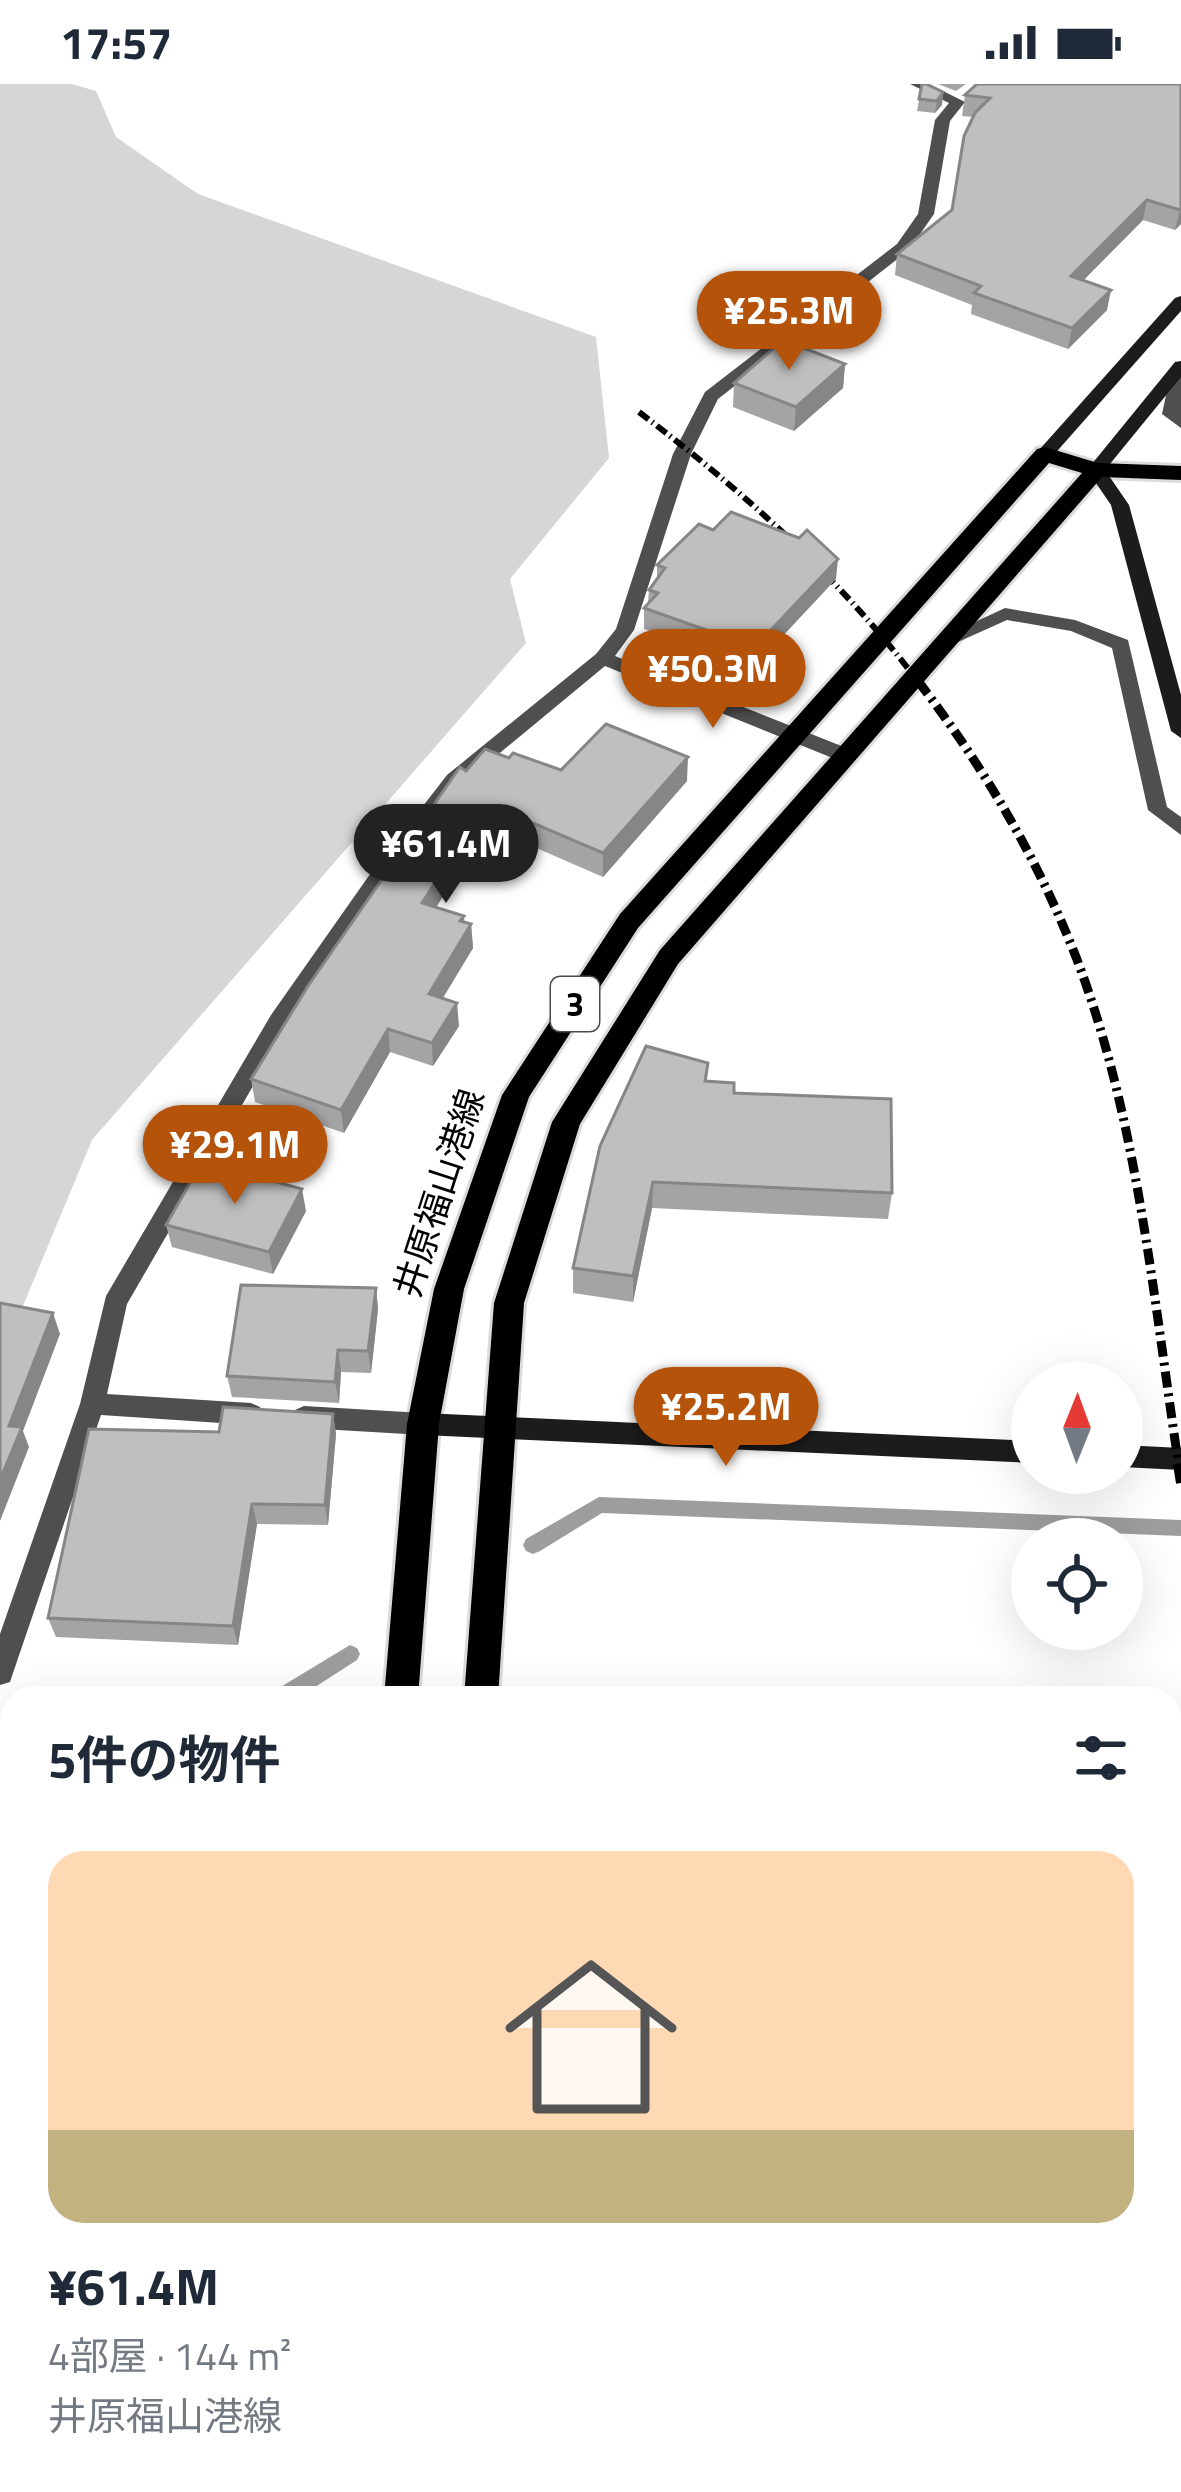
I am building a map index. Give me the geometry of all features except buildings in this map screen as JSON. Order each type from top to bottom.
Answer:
[{"type":"main road","points":[[1045,454],[1096,470],[1181,473]]},
{"type":"main road","name":"井原福山港線","points":[[402,1686],[423,1424],[449,1289],[516,1095],[628,921],[1045,454]]},
{"type":"main road","name":"3","points":[[482,1686],[508,1303],[566,1122],[669,957],[842,754],[1096,470]]},
{"type":"street","points":[[0,1673],[92,1404],[115,1303],[279,1021],[375,882],[454,780],[603,658],[625,630],[682,454],[711,396],[903,247],[926,214],[943,120],[964,98],[917,84]]},
{"type":"street","points":[[1045,454],[1181,301]]},
{"type":"street","points":[[1181,367],[1171,414],[1181,423]]},
{"type":"street","points":[[1181,367],[1096,470],[1120,505],[1181,731]]},
{"type":"street","points":[[942,642],[1005,614],[1075,626],[1121,644],[1158,810],[1181,828]]},
{"type":"street","points":[[603,658],[842,754]]},
{"type":"street","points":[[92,1404],[1011,1451]]},
{"type":"street","points":[[1143,1457],[1181,1459]]},
{"type":"shaded area","points":[[0,84],[72,84],[96,91],[116,137],[198,194],[596,337],[609,458],[510,579],[526,643],[92,1140],[0,1361]]},
{"type":"waterway","points":[[533,1545],[599,1505],[1181,1528]]},
{"type":"waterway","points":[[300,1686],[350,1654]]},
{"type":"railway","points":[[639,412],[789,538],[857,608],[920,684]]},
{"type":"railway","points":[[918,681],[965,746],[1026,848],[1061,920],[1097,1018],[1141,1209],[1179,1467]]},
{"type":"railway","points":[[1178,1464],[1181,1483]]}]
